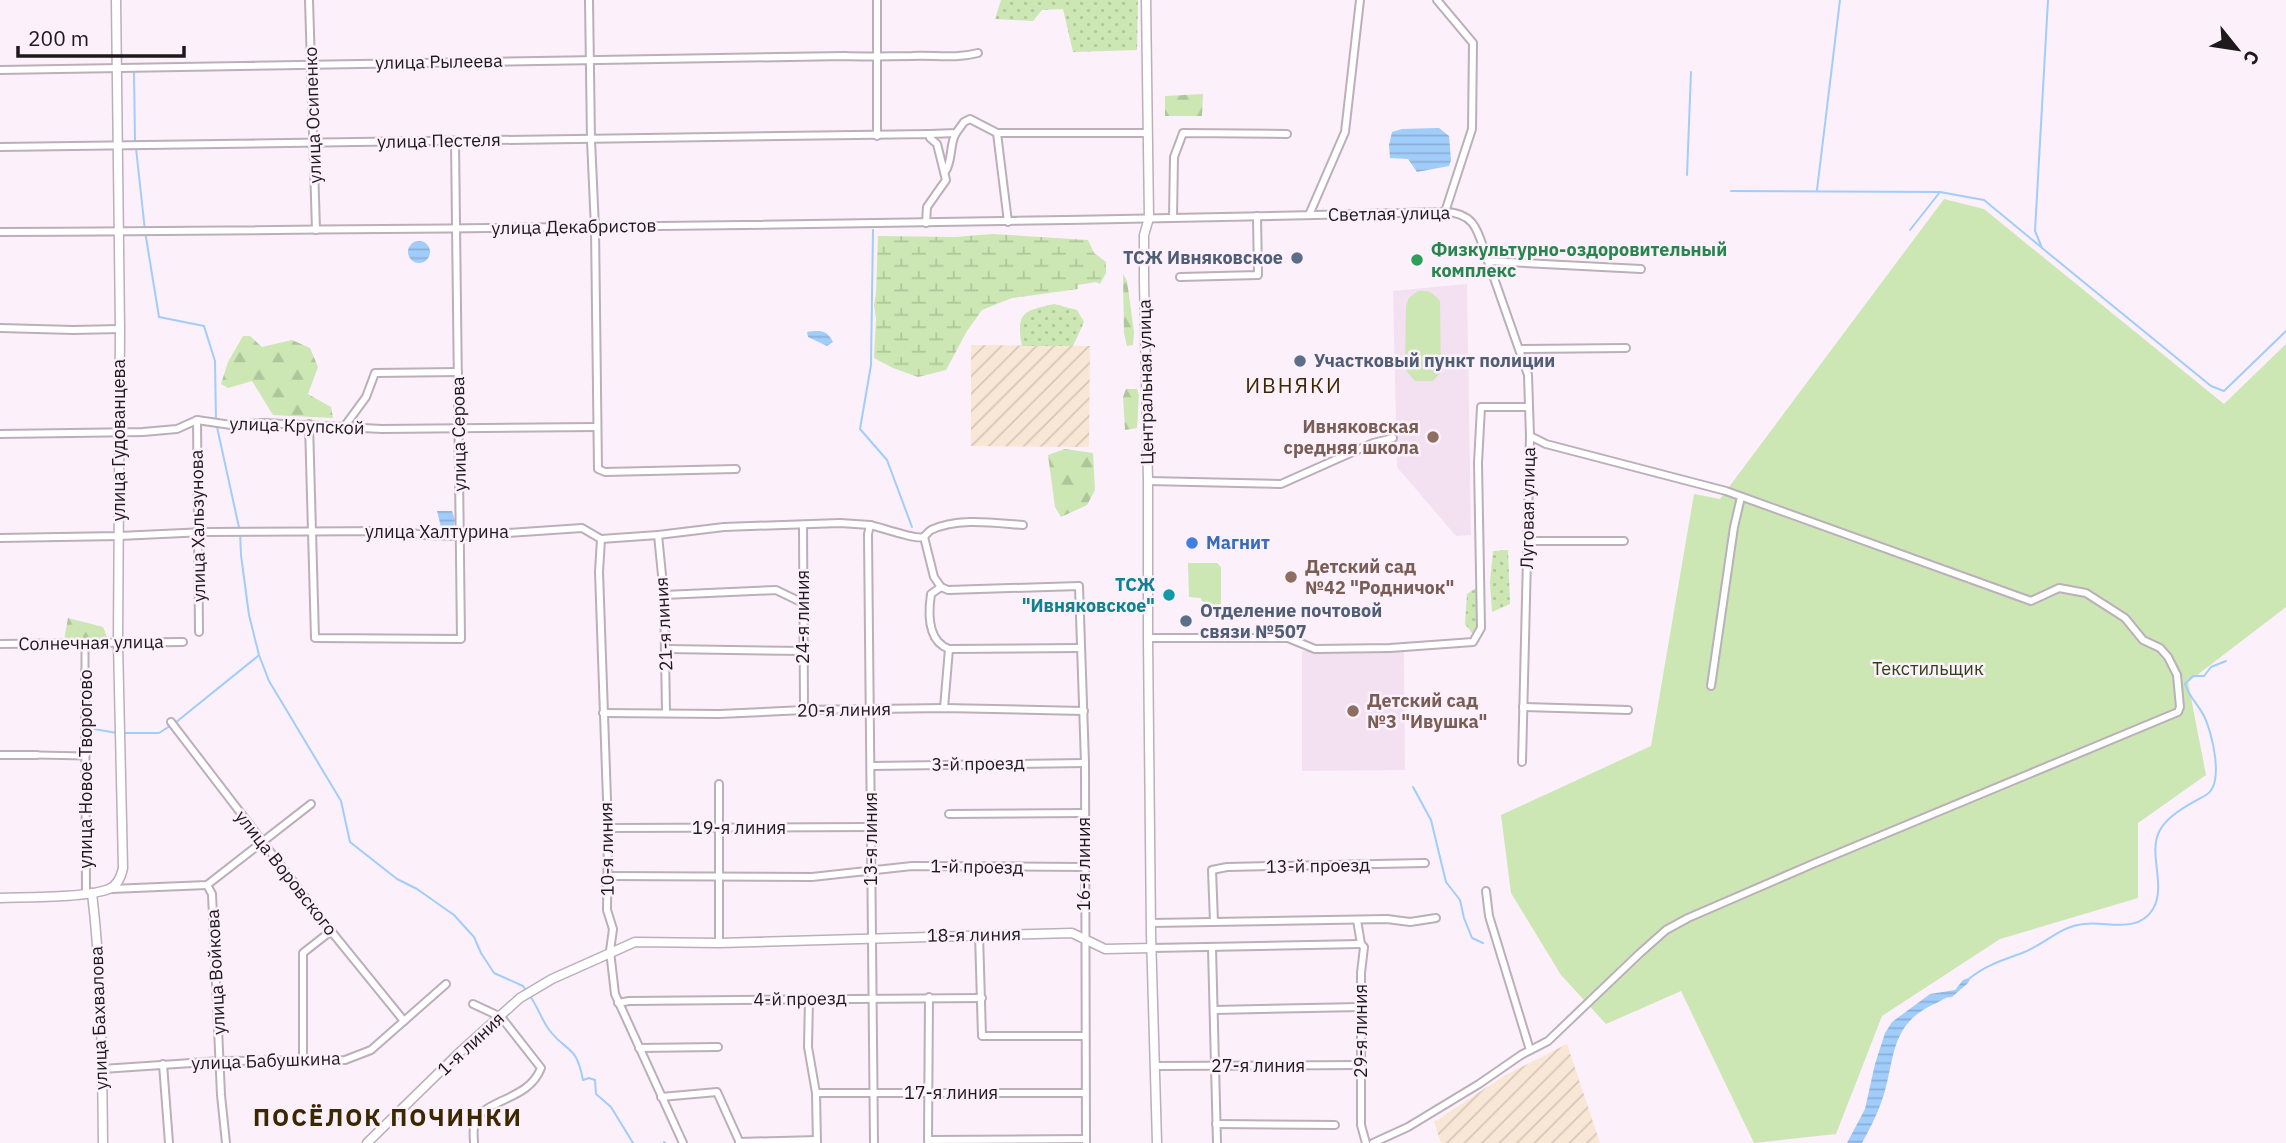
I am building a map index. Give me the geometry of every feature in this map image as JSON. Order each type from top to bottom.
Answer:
[{"type":"street","name":"улица Гудованцева","points":[[111,888],[120,880],[124,868],[118,643],[120,329],[116,0]]},
{"type":"street","name":"улица Осипенко","points":[[309,0],[316,230]]},
{"type":"street","points":[[589,0],[599,472],[736,469]]},
{"type":"street","points":[[877,0],[877,135]]},
{"type":"street","name":"Центральная улица","points":[[1146,0],[1149,218],[1144,235],[1144,281],[1152,923]]},
{"type":"street","points":[[1309,215],[1345,132],[1360,0]]},
{"type":"street","points":[[1437,0],[1474,43],[1472,129],[1445,212]]},
{"type":"street","name":"улица Рылеева","points":[[0,69],[915,55],[938,58],[963,57],[978,53]]},
{"type":"street","name":"улица Пестеля","points":[[0,148],[930,134],[956,133],[964,122],[970,119],[998,133]]},
{"type":"street","points":[[945,172],[949,166],[956,133]]},
{"type":"street","points":[[1008,222],[998,133],[1147,133]]},
{"type":"street","points":[[1173,218],[1174,157],[1183,133],[1287,134]]},
{"type":"street","points":[[926,223],[927,207],[946,180],[937,144],[930,138],[930,134]]},
{"type":"street","name":"улица Серова","points":[[314,532],[315,638],[461,639],[455,141]]},
{"type":"street","name":"Светлая улица","points":[[1149,218],[1460,213],[1470,219],[1488,261]]},
{"type":"street","points":[[1180,277],[1258,275],[1257,216]]},
{"type":"street","name":"улица Декабристов","points":[[0,232],[595,228],[693,224],[1008,222],[1149,218]]},
{"type":"street","points":[[1488,261],[1641,269]]},
{"type":"street","name":"Луговая улица","points":[[1488,261],[1528,375],[1530,436],[1522,762]]},
{"type":"street","points":[[0,328],[120,329]]},
{"type":"street","points":[[1520,349],[1626,348]]},
{"type":"street","points":[[344,427],[366,397],[375,373],[458,372]]},
{"type":"street","points":[[1148,638],[1288,638],[1315,649],[1390,648],[1469,644],[1475,641],[1481,628],[1478,463],[1481,407],[1529,407]]},
{"type":"street","name":"улица Крупской","points":[[0,434],[119,433],[177,429],[197,420],[231,425],[264,423],[344,427],[596,427]]},
{"type":"street","name":"улица Хальзунова","points":[[197,420],[200,632]]},
{"type":"street","points":[[309,425],[314,532]]},
{"type":"street","points":[[1373,1143],[1408,1127],[1548,1041],[1666,930],[1688,918],[2178,712],[2180,707],[2177,675],[2168,657],[2160,648],[2143,640],[2125,618],[2086,593],[2059,588],[2031,601],[1741,497],[1546,444],[1530,436]]},
{"type":"street","points":[[1148,481],[1281,484],[1373,443],[1393,438]]},
{"type":"street","points":[[1711,686],[1734,527],[1741,497]]},
{"type":"street","points":[[1023,525],[994,522],[953,524],[933,529],[924,537],[934,578],[941,587],[932,594],[929,606],[931,633],[942,646],[949,649],[1081,648]]},
{"type":"street","name":"улица Халтурина","points":[[0,538],[198,532],[401,531],[423,535],[461,536],[582,528],[601,539],[724,527],[840,523],[870,525],[914,537],[924,537]]},
{"type":"street","name":"24-я линия","points":[[803,525],[804,710]]},
{"type":"street","name":"13-я линия","points":[[870,525],[870,870],[874,1143]]},
{"type":"street","name":"21-я линия","points":[[658,535],[664,595],[666,712]]},
{"type":"street","name":"10-я линия","points":[[601,539],[599,572],[608,828],[607,910],[612,929],[610,951],[615,994],[683,1143]]},
{"type":"street","points":[[1528,541],[1624,541]]},
{"type":"street","name":"16-я линия","points":[[941,587],[948,590],[1079,586],[1085,763],[1086,1141]]},
{"type":"street","points":[[664,595],[776,590],[803,603]]},
{"type":"street","name":"Солнечная улица","points":[[0,644],[85,644],[157,640],[183,642]]},
{"type":"street","name":"улица Новое Творогово","points":[[85,644],[89,893]]},
{"type":"street","points":[[666,649],[804,650]]},
{"type":"street","points":[[944,708],[949,649]]},
{"type":"street","points":[[1523,707],[1628,710]]},
{"type":"street","name":"20-я линия","points":[[603,713],[719,714],[944,708],[1084,710]]},
{"type":"street","name":"улица Воровского","points":[[171,722],[331,932],[404,1021]]},
{"type":"street","points":[[0,755],[86,756]]},
{"type":"street","name":"3-й проезд","points":[[871,766],[1085,763]]},
{"type":"street","points":[[719,784],[719,943]]},
{"type":"street","points":[[0,898],[89,893],[111,888],[207,885],[311,804]]},
{"type":"street","points":[[949,814],[1084,813]]},
{"type":"street","name":"19-я линия","points":[[608,828],[870,827]]},
{"type":"street","name":"13-й проезд","points":[[1214,922],[1212,870],[1227,867],[1425,863]]},
{"type":"street","name":"1-й проезд","points":[[607,876],[813,877],[912,866],[1084,867]]},
{"type":"street","name":"улица Войкова","points":[[207,885],[212,894],[226,1143]]},
{"type":"street","points":[[1486,891],[1489,916],[1530,1050]]},
{"type":"street","name":"улица Бахвалова","points":[[89,893],[96,925],[103,1143]]},
{"type":"street","points":[[1157,1143],[1152,923],[1387,919],[1410,922],[1436,918]]},
{"type":"street","name":"29-я линия","points":[[1357,920],[1361,944],[1364,947],[1361,1125],[1366,1143]]},
{"type":"street","points":[[303,1061],[303,953],[331,932]]},
{"type":"street","name":"18-я линия","points":[[588,964],[610,951],[635,942],[719,943],[1072,933],[1105,949],[1361,944]]},
{"type":"street","points":[[979,934],[982,1036],[1085,1036]]},
{"type":"street","points":[[1212,948],[1217,1143]]},
{"type":"street","name":"1-я линия","points":[[367,1143],[468,1044],[528,993],[552,979],[588,964]]},
{"type":"street","name":"улица Бабушкина","points":[[102,1069],[221,1061],[345,1060],[371,1050],[446,984]]},
{"type":"street","points":[[929,998],[928,1141],[1086,1141]]},
{"type":"street","name":"4-й проезд","points":[[618,1003],[982,998]]},
{"type":"street","points":[[661,1097],[717,1092],[739,1143],[817,1141],[816,1093],[808,1047],[809,999]]},
{"type":"street","points":[[472,1004],[501,1017],[541,1068],[539,1075],[522,1092],[483,1112],[476,1120],[474,1143]]},
{"type":"street","points":[[1214,1010],[1361,1007]]},
{"type":"street","points":[[639,1048],[718,1047]]},
{"type":"street","points":[[163,1064],[169,1143]]},
{"type":"street","name":"27-я линия","points":[[1155,1066],[1361,1065]]},
{"type":"street","name":"17-я линия","points":[[816,1093],[1086,1093]]},
{"type":"street","points":[[1216,1125],[1335,1125]]},
{"type":"shaded area","name":"Ивняковская средняя школа","points":[[1467,284],[1471,535],[1456,536],[1397,467],[1393,291]]},
{"type":"shaded area","points":[[971,345],[1090,346],[1089,447],[971,446]]},
{"type":"shaded area","name":"Детский сад №3 \"Ивушка\"","points":[[1302,651],[1404,651],[1405,770],[1302,771]]},
{"type":"shaded area","points":[[1567,1044],[1600,1143],[1441,1143],[1434,1122],[1504,1076]]},
{"type":"green space","points":[[1001,0],[1138,0],[1137,50],[1073,52],[1063,9],[1042,10],[1033,21],[995,19]]},
{"type":"green space","points":[[1203,94],[1202,116],[1165,116],[1165,96]]},
{"type":"green space","name":"Текстильщик","points":[[1944,199],[1984,209],[2224,404],[2286,344],[2286,607],[2188,682],[2206,775],[2138,823],[2138,898],[2000,939],[1882,1016],[1836,1134],[1754,1143],[1681,991],[1606,1024],[1561,975],[1511,893],[1501,815],[1651,746],[1694,494],[1720,499]]},
{"type":"green space","points":[[993,234],[1088,240],[1094,253],[1106,262],[1106,273],[1100,284],[1096,282],[1078,285],[1078,289],[1012,298],[982,310],[946,370],[918,377],[874,358],[878,236],[955,237]]},
{"type":"green space","points":[[1123,274],[1127,281],[1134,332],[1133,345],[1127,346],[1124,333]]},
{"type":"green space","points":[[1418,291],[1430,293],[1440,301],[1441,372],[1433,381],[1415,381],[1405,369],[1406,306],[1409,298]]},
{"type":"green space","points":[[1054,304],[1077,310],[1084,322],[1073,346],[1022,346],[1020,326],[1024,315]]},
{"type":"green space","points":[[243,336],[250,336],[262,347],[292,340],[310,348],[318,367],[308,394],[331,407],[333,418],[273,415],[252,381],[228,388],[221,384],[228,362]]},
{"type":"green space","points":[[1126,389],[1137,389],[1139,395],[1137,428],[1125,430],[1123,397]]},
{"type":"green space","points":[[1065,449],[1093,453],[1095,490],[1087,505],[1061,517],[1055,507],[1048,455]]},
{"type":"green space","points":[[1508,550],[1510,604],[1492,612],[1490,582],[1493,551]]},
{"type":"green space","points":[[1188,563],[1217,563],[1221,567],[1221,604],[1212,606],[1201,598],[1189,597]]},
{"type":"green space","points":[[1476,588],[1476,630],[1472,633],[1465,624],[1467,594]]},
{"type":"green space","points":[[68,618],[103,627],[107,637],[64,640]]},
{"type":"water","points":[[1439,128],[1449,136],[1449,166],[1417,172],[1408,159],[1390,158],[1392,132],[1402,129]]},
{"type":"water","points":[[419,241],[429,248],[430,252],[423,262],[419,263],[409,256],[408,252],[415,242]]},
{"type":"water","points":[[807,332],[823,332],[833,342],[827,346],[808,337]]},
{"type":"water","points":[[437,511],[452,511],[454,526],[441,527]]},
{"type":"water","points":[[1971,977],[1952,997],[1932,1005],[1907,1024],[1895,1047],[1886,1088],[1870,1128],[1862,1143],[1847,1143],[1865,1109],[1875,1064],[1885,1033],[1892,1022],[1930,994],[1955,990],[1963,980]]},
{"type":"waterway","points":[[1817,190],[1840,0]]},
{"type":"waterway","points":[[2048,0],[2035,231],[2042,248],[2211,386],[2224,391],[2286,331]]},
{"type":"waterway","points":[[134,71],[135,143]]},
{"type":"waterway","points":[[1687,175],[1691,72]]},
{"type":"waterway","points":[[136,148],[145,231],[159,317],[204,326],[215,361],[216,421]]},
{"type":"waterway","points":[[1731,191],[1940,192],[1984,200],[2041,247]]},
{"type":"waterway","points":[[1910,230],[1940,192]]},
{"type":"waterway","points":[[873,230],[871,365],[860,429],[887,460],[912,527]]},
{"type":"waterway","points":[[217,427],[240,532],[249,615],[259,655],[269,681],[341,801],[350,842],[397,879],[417,889],[454,915],[474,937],[494,973],[523,986],[527,992]]},
{"type":"waterway","points":[[175,723],[258,656]]},
{"type":"waterway","points":[[1970,978],[1988,966],[2030,950],[2075,925],[2122,925],[2147,917],[2157,900],[2155,849],[2160,830],[2174,814],[2206,795],[2215,780],[2215,757],[2210,734],[2204,716],[2185,684],[2193,676],[2204,676],[2211,667],[2226,661]]},
{"type":"waterway","points":[[122,733],[159,733],[170,726]]},
{"type":"waterway","points":[[94,729],[117,733]]},
{"type":"waterway","points":[[1413,787],[1431,820],[1446,882],[1460,900],[1472,938],[1483,943]]},
{"type":"waterway","points":[[530,996],[550,1031],[574,1055],[583,1080],[595,1080],[596,1094],[611,1107],[633,1143]]},
{"type":"place","name":"ТСЖ Ивняковское","points":[[1297,258]]},
{"type":"place","name":"Физкультурно-оздоровительный комплекс","points":[[1417,260]]},
{"type":"place","name":"Участковый пункт полиции","points":[[1300,361]]},
{"type":"place","name":"Ивняковская средняя школа","points":[[1433,437]]},
{"type":"place","name":"Магнит","points":[[1192,543]]},
{"type":"place","name":"Детский сад №42 \"Родничок\"","points":[[1291,577]]},
{"type":"place","name":"ТСЖ \"Ивняковское\"","points":[[1169,595]]},
{"type":"place","name":"Отделение почтовой связи №507","points":[[1186,621]]},
{"type":"place","name":"Детский сад №3 \"Ивушка\"","points":[[1353,711]]},
{"type":"district","name":"ИВНЯКИ","points":[[1294,386]]},
{"type":"district","name":"ПОСЁЛОК ПОЧИНКИ","points":[[388,1118]]}]
